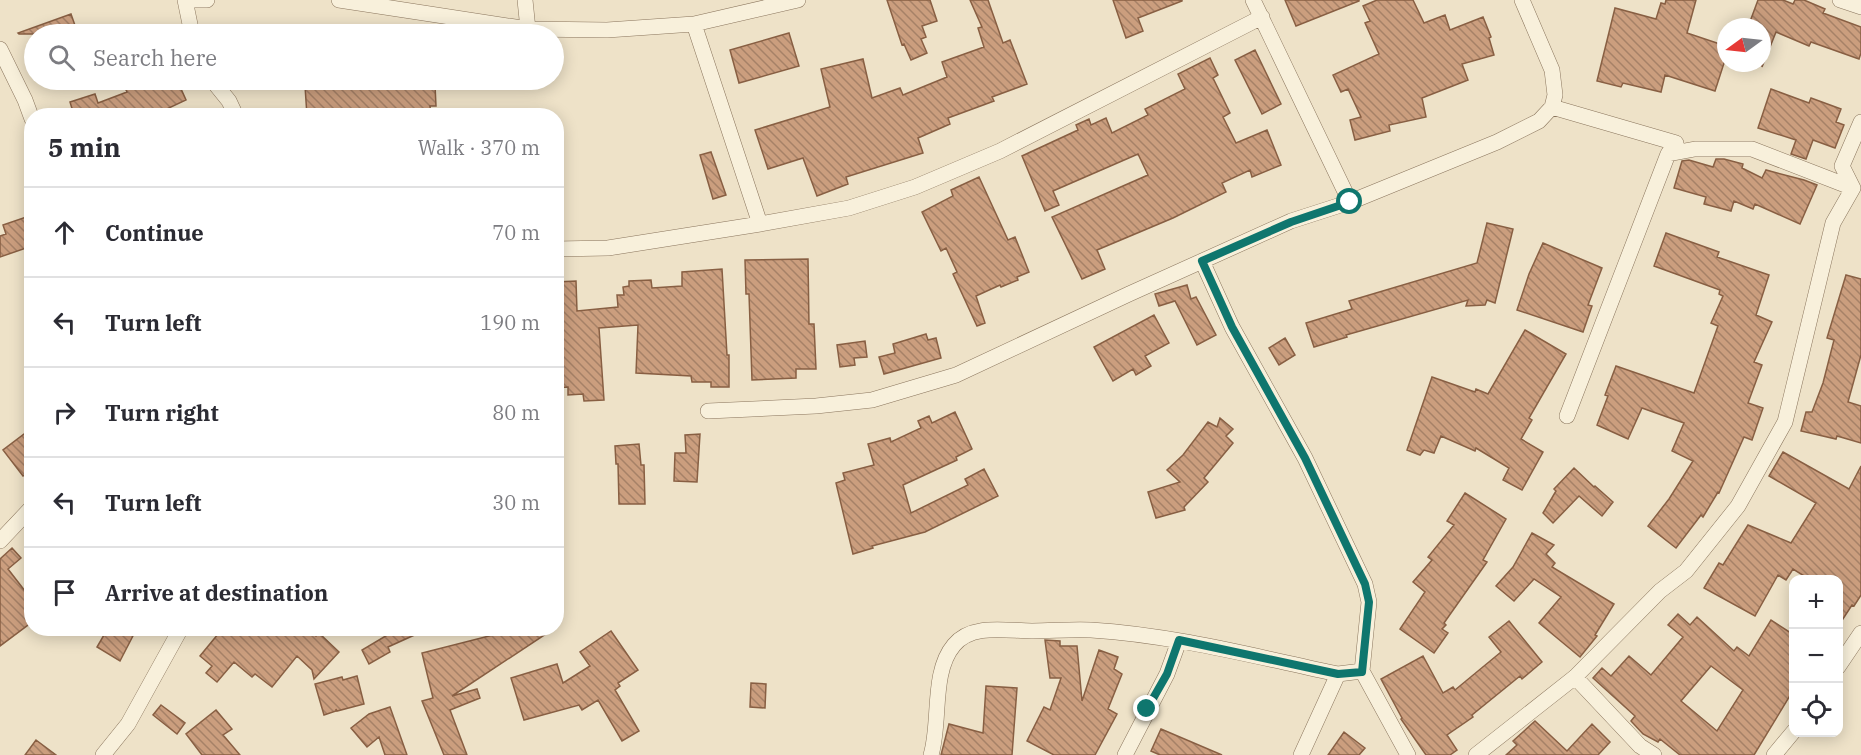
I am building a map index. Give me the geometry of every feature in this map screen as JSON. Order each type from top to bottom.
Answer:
[{"type":"street","points":[[185,0],[190,24]]},
{"type":"street","points":[[196,0],[207,0]]},
{"type":"street","points":[[339,0],[495,24]]},
{"type":"street","points":[[525,0],[527,24]]},
{"type":"street","points":[[564,29],[606,30],[694,24],[798,0]]},
{"type":"street","points":[[1253,0],[1350,202]]},
{"type":"street","points":[[708,411],[816,406],[872,400],[956,375],[1291,222],[1350,202],[1497,142],[1539,121],[1552,107],[1555,95],[1552,70],[1522,0]]},
{"type":"street","points":[[1840,0],[1861,7]]},
{"type":"street","points":[[564,249],[608,248],[849,208],[926,183],[1000,151],[1262,17]]},
{"type":"street","points":[[694,24],[760,224]]},
{"type":"street","points":[[0,49],[28,108]]},
{"type":"street","points":[[221,90],[230,100],[233,108]]},
{"type":"street","points":[[1552,107],[1676,142],[1668,154],[1567,416]]},
{"type":"street","points":[[1853,188],[1842,166],[1860,129]]},
{"type":"street","points":[[1668,154],[1695,148],[1752,149],[1853,188]]},
{"type":"street","points":[[1476,755],[1575,677],[1660,591],[1686,571],[1743,497],[1785,422],[1833,223],[1853,188]]},
{"type":"street","points":[[1202,261],[1232,327],[1305,458],[1365,584],[1369,602],[1362,672],[1408,755]]},
{"type":"street","points":[[0,541],[24,516]]},
{"type":"street","points":[[932,755],[942,669],[949,651],[963,637],[984,630],[1073,629],[1179,640],[1338,674],[1362,672]]},
{"type":"street","points":[[1843,661],[1861,633]]},
{"type":"street","points":[[104,755],[128,724],[177,636]]},
{"type":"street","points":[[1125,755],[1167,674],[1179,640]]},
{"type":"street","points":[[1301,755],[1338,674]]},
{"type":"street","points":[[1575,677],[1640,746],[1654,755]]},
{"type":"street","points":[[1774,755],[1789,737]]},
{"type":"building","points":[[887,0],[930,0],[937,21],[922,26],[926,37],[921,39],[927,53],[911,60],[904,44],[902,45]]},
{"type":"building","points":[[970,0],[988,0],[1003,43],[1010,40],[1027,84],[992,97],[994,101],[948,118],[950,124],[918,138],[923,153],[846,177],[848,184],[817,196],[803,158],[768,169],[755,130],[830,107],[821,69],[863,59],[872,98],[900,88],[903,95],[947,77],[942,62],[984,47],[978,28],[982,27]]},
{"type":"building","points":[[1113,0],[1182,1],[1138,18],[1143,31],[1126,38]]},
{"type":"building","points":[[1285,0],[1359,0],[1359,1],[1296,26]]},
{"type":"building","points":[[1377,0],[1413,0],[1424,23],[1445,15],[1450,30],[1483,17],[1491,37],[1489,38],[1494,55],[1462,64],[1468,80],[1422,98],[1426,117],[1389,125],[1390,131],[1355,140],[1350,120],[1361,117],[1348,89],[1341,92],[1333,75],[1379,54],[1365,23],[1370,21],[1363,6]]},
{"type":"building","points":[[1666,0],[1696,0],[1687,33],[1717,43],[1717,72],[1721,72],[1715,91],[1665,75],[1661,92],[1623,83],[1621,87],[1597,81],[1615,8],[1656,19],[1661,3],[1665,4]]},
{"type":"building","points":[[1758,0],[1783,0],[1793,4],[1795,0],[1804,0],[1825,9],[1823,13],[1861,27],[1859,59],[1811,42],[1809,46],[1776,32],[1771,44],[1771,18],[1751,18]]},
{"type":"building","points":[[71,14],[74,24],[43,24]]},
{"type":"building","points":[[789,33],[799,66],[739,83],[730,50]]},
{"type":"building","points":[[1255,50],[1281,104],[1262,114],[1235,60]]},
{"type":"building","points":[[1210,58],[1218,75],[1213,78],[1230,113],[1223,117],[1236,143],[1267,130],[1281,165],[1252,177],[1250,170],[1222,183],[1226,192],[1173,218],[1097,250],[1105,269],[1082,279],[1052,217],[1148,175],[1138,154],[1053,191],[1059,205],[1045,211],[1022,156],[1078,130],[1076,125],[1089,119],[1091,125],[1106,118],[1112,133],[1148,115],[1145,109],[1185,89],[1178,74]]},
{"type":"building","points":[[1771,89],[1809,103],[1811,98],[1841,109],[1836,122],[1844,125],[1835,148],[1813,140],[1806,159],[1791,154],[1796,140],[1758,128]]},
{"type":"building","points":[[126,90],[182,90],[186,100],[169,108],[72,108],[70,102],[95,94],[98,103],[127,92]]},
{"type":"building","points":[[305,90],[435,90],[436,106],[430,106],[430,108],[306,108]]},
{"type":"building","points":[[711,152],[726,195],[713,199],[700,155]]},
{"type":"building","points":[[1716,159],[1743,164],[1742,168],[1762,178],[1766,170],[1817,185],[1800,224],[1755,204],[1753,209],[1734,201],[1731,211],[1704,204],[1706,197],[1674,188],[1682,161],[1689,160],[1713,167]]},
{"type":"building","points":[[979,177],[1008,240],[1015,237],[1029,272],[1017,277],[1018,280],[976,296],[985,323],[977,326],[953,274],[957,272],[946,248],[941,251],[922,212],[953,196],[951,190]]},
{"type":"building","points":[[24,218],[24,249],[0,257],[0,236],[6,234],[3,225]]},
{"type":"building","points":[[1487,223],[1513,229],[1495,303],[1487,300],[1485,305],[1466,306],[1468,300],[1346,335],[1347,337],[1314,347],[1306,323],[1352,309],[1349,301],[1477,263]]},
{"type":"building","points":[[1666,233],[1719,252],[1717,257],[1769,275],[1756,315],[1772,322],[1754,362],[1762,365],[1748,403],[1763,408],[1752,440],[1744,437],[1719,493],[1703,517],[1701,515],[1676,548],[1648,526],[1669,499],[1693,461],[1672,451],[1684,423],[1642,408],[1628,439],[1597,425],[1616,366],[1694,393],[1718,326],[1711,323],[1723,296],[1719,294],[1720,290],[1654,266]]},
{"type":"building","points":[[1543,243],[1602,268],[1588,305],[1592,306],[1583,332],[1517,310],[1529,274]]},
{"type":"building","points":[[808,259],[809,324],[814,324],[816,369],[796,369],[796,378],[752,380],[749,294],[746,294],[745,260]]},
{"type":"building","points":[[722,269],[727,355],[729,355],[729,387],[711,387],[711,382],[692,382],[691,376],[636,373],[638,325],[599,328],[604,400],[584,401],[583,394],[568,395],[568,387],[564,387],[564,282],[576,281],[577,311],[618,307],[617,295],[624,295],[623,287],[629,286],[629,281],[651,280],[652,288],[682,286],[682,272]]},
{"type":"building","points":[[1846,275],[1861,279],[1861,355],[1848,402],[1861,406],[1861,443],[1837,436],[1836,439],[1801,431],[1806,412],[1812,412],[1823,383],[1834,340],[1827,338]]},
{"type":"building","points":[[1187,285],[1191,299],[1196,297],[1216,335],[1197,345],[1175,301],[1159,306],[1155,294]]},
{"type":"building","points":[[1154,315],[1169,343],[1145,356],[1151,366],[1136,375],[1133,369],[1113,381],[1094,347]]},
{"type":"building","points":[[1525,330],[1566,354],[1529,418],[1532,420],[1521,439],[1543,452],[1522,490],[1503,480],[1509,468],[1476,448],[1475,451],[1441,436],[1434,453],[1424,450],[1420,455],[1407,450],[1432,377],[1475,392],[1476,389],[1488,394]]},
{"type":"building","points":[[926,334],[928,340],[936,338],[941,358],[884,374],[879,357],[895,353],[893,344]]},
{"type":"building","points":[[1285,338],[1295,355],[1279,365],[1269,348]]},
{"type":"building","points":[[865,341],[867,357],[854,358],[855,365],[840,367],[837,345]]},
{"type":"building","points":[[955,412],[972,449],[956,457],[957,460],[903,485],[911,513],[968,485],[965,479],[984,469],[998,496],[925,532],[872,546],[873,548],[853,554],[836,483],[845,480],[843,473],[874,465],[868,444],[890,438],[891,442],[921,428],[918,421],[929,416],[932,423]]},
{"type":"building","points":[[1220,418],[1233,429],[1226,436],[1233,443],[1204,478],[1208,482],[1184,507],[1185,510],[1156,518],[1148,492],[1180,482],[1167,470],[1183,455],[1208,422],[1217,427]]},
{"type":"building","points":[[24,434],[24,475],[23,476],[3,450]]},
{"type":"building","points":[[700,434],[697,482],[674,481],[675,453],[686,453],[685,435]]},
{"type":"building","points":[[639,444],[641,465],[644,465],[645,504],[619,504],[615,446]]},
{"type":"building","points":[[1783,452],[1849,489],[1861,466],[1861,595],[1843,619],[1843,575],[1803,575],[1793,569],[1786,580],[1778,575],[1755,616],[1704,588],[1719,563],[1723,565],[1748,525],[1791,543],[1816,503],[1769,476]]},
{"type":"building","points":[[1574,468],[1613,502],[1602,516],[1579,496],[1553,523],[1543,513],[1556,491],[1554,489]]},
{"type":"building","points":[[1465,493],[1506,519],[1483,560],[1487,562],[1444,623],[1446,625],[1442,629],[1448,633],[1434,653],[1400,629],[1425,592],[1413,582],[1432,560],[1428,557],[1454,525],[1447,521]]},
{"type":"building","points":[[1532,533],[1554,545],[1546,554],[1555,563],[1552,567],[1614,604],[1595,635],[1597,636],[1580,657],[1539,623],[1561,597],[1534,579],[1514,601],[1496,586],[1513,567]]},
{"type":"building","points":[[12,548],[21,558],[8,569],[24,590],[24,628],[0,646],[0,559]]},
{"type":"building","points":[[1678,614],[1690,625],[1697,617],[1734,651],[1737,647],[1749,656],[1771,620],[1789,632],[1789,697],[1754,755],[1680,755],[1660,739],[1658,742],[1643,734],[1631,721],[1635,716],[1593,678],[1602,668],[1611,676],[1629,656],[1651,675],[1683,637],[1668,625]],"holes":[[[1711,666],[1743,690],[1717,731],[1681,701]]]},
{"type":"building","points":[[1509,621],[1542,662],[1522,679],[1520,676],[1472,715],[1473,717],[1447,735],[1457,750],[1450,755],[1426,755],[1401,719],[1381,679],[1423,656],[1443,693],[1453,687],[1455,690],[1501,652],[1489,637]]},
{"type":"building","points":[[611,631],[638,670],[618,683],[620,686],[615,690],[639,731],[622,741],[598,700],[582,710],[579,705],[524,720],[511,678],[557,664],[563,683],[590,666],[580,652]]},
{"type":"building","points":[[103,636],[133,636],[120,661],[97,647]]},
{"type":"building","points":[[216,636],[322,636],[339,652],[314,679],[312,670],[297,656],[272,687],[255,674],[252,677],[234,662],[217,682],[206,673],[212,666],[200,656]]},
{"type":"building","points":[[386,636],[412,636],[388,647],[390,652],[369,664],[362,650]]},
{"type":"building","points":[[489,636],[543,636],[452,696],[477,689],[480,698],[450,710],[467,755],[444,755],[422,701],[433,698],[422,653]]},
{"type":"building","points":[[1045,640],[1060,641],[1060,646],[1077,646],[1082,701],[1099,650],[1118,657],[1114,669],[1122,674],[1108,709],[1117,714],[1095,755],[1054,755],[1027,741],[1044,707],[1050,710],[1061,678],[1050,678]]},
{"type":"building","points":[[357,676],[364,704],[337,711],[336,709],[324,715],[315,684],[342,677],[343,680]]},
{"type":"building","points":[[751,683],[766,684],[765,708],[750,707]]},
{"type":"building","points":[[986,686],[1017,688],[1012,755],[941,755],[949,724],[983,733]]},
{"type":"building","points":[[161,705],[185,723],[177,734],[153,715]]},
{"type":"building","points":[[390,707],[407,755],[385,755],[379,737],[367,747],[351,728],[369,714]]},
{"type":"building","points":[[216,710],[232,729],[223,735],[240,755],[202,755],[186,734]]},
{"type":"building","points":[[1535,721],[1567,751],[1592,724],[1610,742],[1598,755],[1506,755],[1517,745],[1513,741]]},
{"type":"building","points":[[1161,729],[1222,755],[1160,755],[1151,751]]},
{"type":"building","points":[[1344,732],[1365,748],[1359,755],[1328,755]]},
{"type":"building","points":[[36,740],[56,755],[25,755]]},
{"type":"route","points":[[1147,709],[1167,674],[1179,640],[1338,674],[1362,672],[1369,602],[1365,584],[1305,458],[1232,327],[1202,261],[1291,222],[1350,202]]}]
